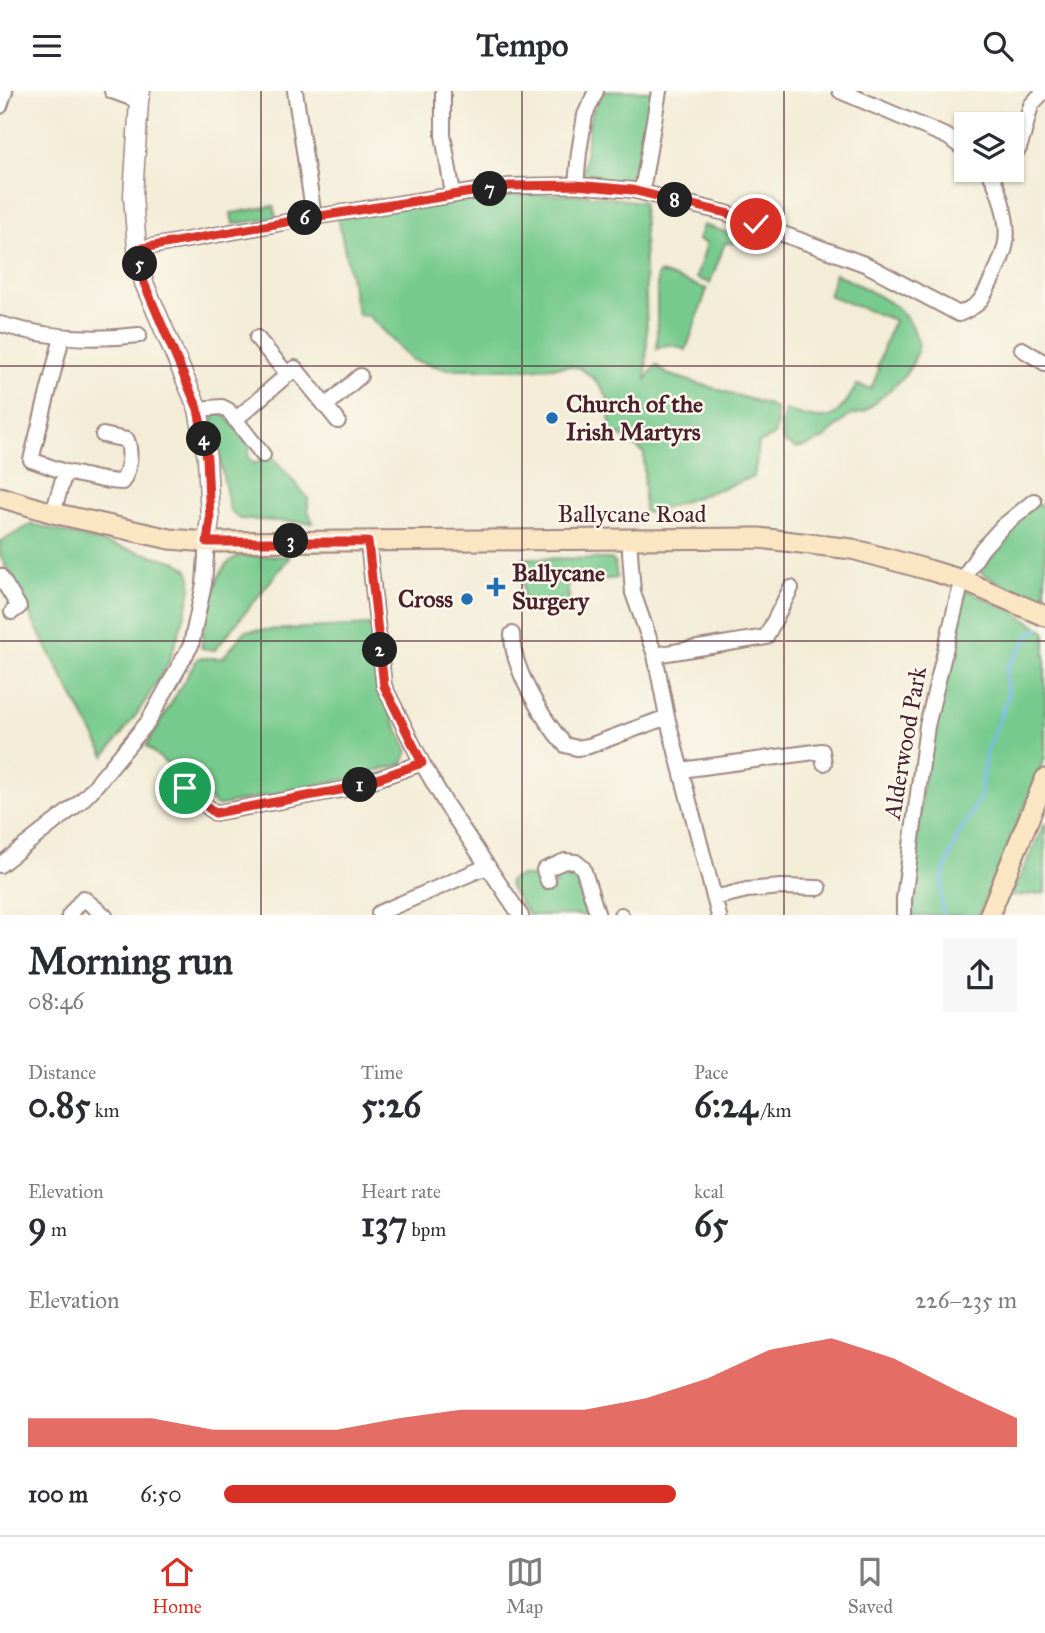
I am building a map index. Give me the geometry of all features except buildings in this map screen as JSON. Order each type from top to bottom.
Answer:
[{"type":"main road","name":"Ballycane Road","points":[[0,497],[53,513],[170,539],[207,542],[759,538],[852,549],[962,580],[1045,616]]},
{"type":"main road","points":[[989,915],[1045,779]]},
{"type":"street","points":[[0,106],[5,91]]},
{"type":"street","points":[[0,865],[79,803],[148,722],[191,645],[204,584],[210,519],[207,458],[198,409],[144,283],[137,249],[133,196],[140,96],[112,91]]},
{"type":"street","points":[[295,91],[314,217]]},
{"type":"street","points":[[443,91],[443,135],[453,194]]},
{"type":"street","points":[[576,185],[585,115],[596,91]]},
{"type":"street","points":[[639,191],[643,185],[659,91]]},
{"type":"street","points":[[840,91],[954,142]]},
{"type":"street","points":[[1024,132],[1031,104],[1044,91]]},
{"type":"street","points":[[137,249],[453,194],[510,186],[576,185],[639,191],[726,213],[867,265],[959,314],[976,305],[982,297],[1001,262],[1007,243],[1007,221],[995,182]]},
{"type":"street","points":[[0,324],[27,332],[62,337],[112,338],[139,335]]},
{"type":"street","points":[[62,337],[31,460],[65,473],[122,482],[127,474],[130,448],[127,440],[103,435]]},
{"type":"street","points":[[257,338],[288,375]]},
{"type":"street","points":[[1022,349],[1045,363]]},
{"type":"street","points":[[235,421],[295,368],[338,421]]},
{"type":"street","points":[[326,406],[360,376]]},
{"type":"street","points":[[198,409],[222,407],[228,410],[263,455]]},
{"type":"street","points":[[53,513],[65,473]]},
{"type":"street","name":"Alderwood Park","points":[[904,915],[927,726],[962,580],[982,549],[1002,527],[1034,501]]},
{"type":"street","points":[[629,538],[633,593],[655,655],[667,716],[719,915]]},
{"type":"street","points":[[368,542],[384,686],[422,763],[447,806],[521,915]]},
{"type":"street","points":[[0,576],[15,609]]},
{"type":"street","points":[[655,655],[766,637],[791,588]]},
{"type":"street","points":[[512,634],[517,660],[530,694],[542,716],[565,745],[577,748],[589,746],[667,716]]},
{"type":"street","points":[[681,770],[822,751],[824,763]]},
{"type":"street","points":[[195,776],[185,788],[215,813],[351,788],[422,763]]},
{"type":"street","points":[[548,881],[544,870],[565,861],[576,862],[583,868],[598,915]]},
{"type":"street","points":[[381,915],[379,913],[488,866]]},
{"type":"street","points":[[714,898],[747,890],[819,888]]},
{"type":"street","points":[[69,915],[83,898],[105,915]]},
{"type":"green space","points":[[602,91],[652,91],[636,184],[582,179],[590,118]]},
{"type":"green space","points":[[577,194],[643,202],[646,379],[656,365],[667,374],[776,409],[774,436],[759,443],[754,477],[651,513],[644,512],[644,453],[619,434],[602,440],[610,424],[608,399],[594,379],[580,368],[446,369],[412,360],[369,316],[358,315],[338,217],[455,199]]},
{"type":"green space","points":[[274,206],[276,218],[233,224],[231,213]]},
{"type":"green space","points":[[703,225],[760,243],[725,243],[710,283],[696,278],[707,243],[698,240]]},
{"type":"green space","points":[[660,273],[707,289],[686,350],[672,345],[657,349],[657,276]]},
{"type":"green space","points":[[835,273],[897,307],[912,325],[919,345],[913,363],[901,380],[864,412],[849,416],[823,439],[795,448],[783,441],[781,425],[785,410],[811,417],[828,417],[842,407],[857,385],[871,389],[894,320],[829,296]]},
{"type":"green space","points":[[220,413],[226,416],[250,446],[248,458],[255,464],[269,453],[308,498],[308,510],[313,523],[240,519],[230,510],[212,422],[214,415]]},
{"type":"green space","points":[[1035,503],[1045,507],[1045,603],[981,573],[983,550]]},
{"type":"green space","points":[[32,524],[177,562],[188,570],[191,578],[186,611],[169,662],[139,711],[105,756],[0,555],[0,542]]},
{"type":"green space","points":[[239,556],[289,558],[215,650],[201,648],[216,582],[222,571]]},
{"type":"green space","points":[[522,558],[611,559],[615,564],[617,578],[567,583],[570,606],[524,613]]},
{"type":"green space","points":[[966,590],[1011,610],[1045,631],[1045,757],[979,915],[907,915],[930,726]]},
{"type":"green space","points":[[371,625],[378,687],[408,751],[403,764],[347,779],[217,806],[204,795],[208,782],[188,766],[180,775],[146,746],[198,658],[223,658],[245,631]]},
{"type":"green space","points":[[1045,823],[1045,893],[1011,896]]},
{"type":"green space","points":[[568,869],[579,875],[590,915],[529,915],[510,888],[509,881],[520,876],[529,876],[537,881],[543,891],[556,885],[558,874]]},
{"type":"waterway","points":[[943,915],[943,876],[957,837],[980,796],[986,753],[1008,696],[1006,669],[1030,635],[1039,628]]},
{"type":"place","name":"Church of the Irish Martyrs","points":[[552,418]]},
{"type":"place","name":"Ballycane Surgery","points":[[496,587]]},
{"type":"place","name":"Cross","points":[[467,599]]},
{"type":"route","points":[[185,788],[215,813],[351,788],[422,763],[384,686],[368,542],[207,542],[210,519],[207,458],[198,409],[144,283],[137,249],[510,186],[576,185],[632,190],[726,213],[756,224]]}]
